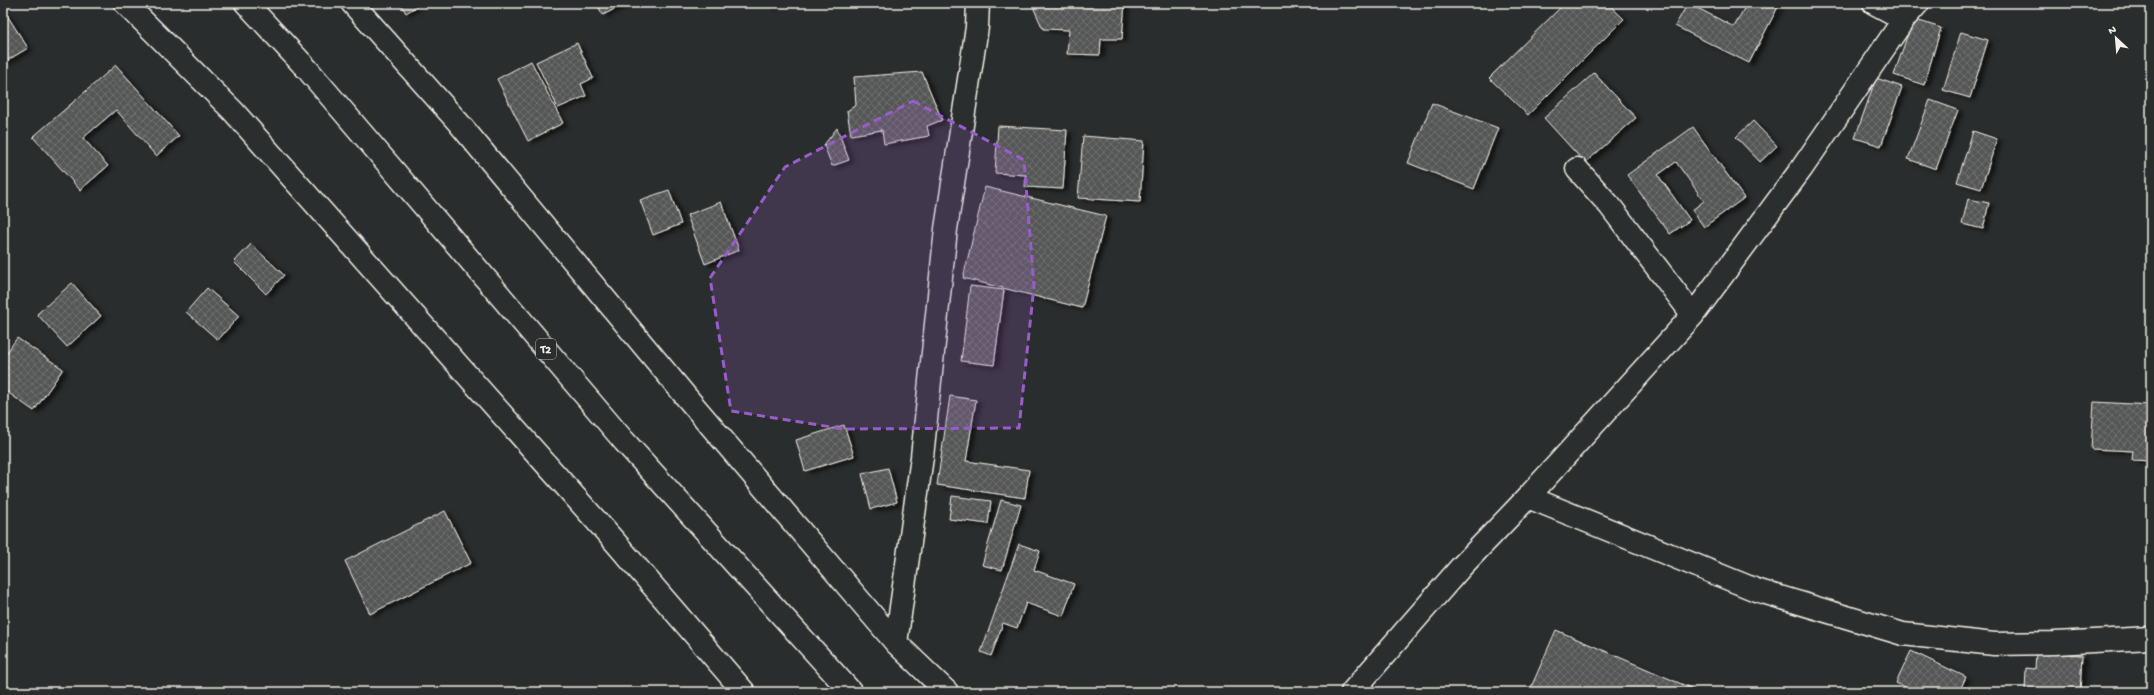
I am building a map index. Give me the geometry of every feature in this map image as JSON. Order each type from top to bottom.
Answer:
[{"type":"main road","points":[[125,3],[233,111],[616,543],[744,692]]},
{"type":"main road","name":"T2","points":[[246,3],[308,70],[624,441],[851,692]]},
{"type":"main road","points":[[352,3],[458,122],[688,399],[896,643],[947,692]]},
{"type":"main road","points":[[896,643],[922,457],[946,229],[977,27],[978,3]]},
{"type":"main road","points":[[1352,692],[1461,567],[1528,497],[1693,315],[1802,168],[1911,11],[1874,3]]},
{"type":"main road","points":[[1577,169],[1615,212],[1693,315]]},
{"type":"main road","points":[[1528,497],[1756,590],[1903,634],[1994,644],[2055,643],[2151,638]]},
{"type":"highlighted area","points":[[913,101],[1024,160],[1034,286],[1019,428],[844,429],[731,411],[710,278],[785,167]]},
{"type":"building","points":[[400,3],[422,3],[406,13]]},
{"type":"building","points":[[596,3],[626,3],[603,15]]},
{"type":"building","points":[[767,3],[783,3],[769,7]]},
{"type":"building","points":[[1038,3],[1125,3],[1122,39],[1101,39],[1100,55],[1067,54],[1069,30],[1043,29],[1034,9]]},
{"type":"building","points":[[1565,3],[1607,3],[1624,19],[1528,115],[1489,78]]},
{"type":"building","points":[[1688,3],[1734,27],[1747,3],[1780,3],[1749,63],[1675,26]]},
{"type":"building","points":[[3,9],[28,48],[3,63]]},
{"type":"building","points":[[1913,19],[1941,28],[1924,85],[1894,75]]},
{"type":"building","points":[[1961,32],[1988,40],[1970,98],[1943,90]]},
{"type":"building","points":[[577,43],[593,78],[581,84],[586,96],[558,108],[536,62]]},
{"type":"building","points":[[531,61],[563,123],[528,141],[497,79]]},
{"type":"building","points":[[116,65],[179,136],[156,156],[116,110],[83,138],[108,166],[80,190],[33,137]]},
{"type":"building","points":[[922,72],[942,120],[927,126],[929,136],[884,144],[882,130],[851,135],[847,111],[856,105],[854,77]]},
{"type":"building","points":[[1594,73],[1636,118],[1585,163],[1544,118]]},
{"type":"building","points":[[1876,78],[1902,87],[1881,146],[1855,138]]},
{"type":"building","points":[[1930,100],[1958,110],[1936,169],[1908,159]]},
{"type":"building","points":[[1432,103],[1498,128],[1474,189],[1408,163]]},
{"type":"building","points":[[1753,121],[1777,146],[1760,162],[1736,137]]},
{"type":"building","points":[[998,126],[1067,130],[1063,189],[1025,187],[1026,175],[995,173]]},
{"type":"building","points":[[1693,127],[1744,198],[1704,227],[1692,210],[1704,201],[1676,162],[1658,175],[1690,220],[1670,234],[1627,175]]},
{"type":"building","points":[[837,128],[849,160],[832,166],[824,145]]},
{"type":"building","points":[[1973,131],[1997,139],[1981,189],[1957,182]]},
{"type":"building","points":[[1083,136],[1144,141],[1140,202],[1078,198]]},
{"type":"building","points":[[985,187],[1106,216],[1082,308],[963,278]]},
{"type":"building","points":[[669,190],[681,224],[653,235],[640,200]]},
{"type":"building","points":[[1968,199],[1989,203],[1983,229],[1962,224]]},
{"type":"building","points":[[721,202],[739,250],[705,264],[687,215]]},
{"type":"building","points":[[251,244],[284,275],[266,294],[234,262]]},
{"type":"building","points":[[72,283],[101,316],[67,347],[37,314]]},
{"type":"building","points":[[970,286],[1004,290],[994,365],[961,361]]},
{"type":"building","points":[[207,288],[239,316],[218,340],[186,312]]},
{"type":"building","points":[[17,338],[63,369],[34,411],[3,389],[3,358]]},
{"type":"building","points":[[950,396],[976,400],[966,461],[1029,470],[1025,498],[937,485]]},
{"type":"building","points":[[2094,402],[2151,405],[2151,461],[2132,460],[2133,451],[2091,449]]},
{"type":"building","points":[[844,425],[854,456],[805,471],[796,440]]},
{"type":"building","points":[[888,468],[897,502],[871,509],[862,474]]},
{"type":"building","points":[[952,496],[991,501],[988,524],[949,519]]},
{"type":"building","points":[[1001,500],[1021,505],[1002,570],[982,565]]},
{"type":"building","points":[[445,511],[471,563],[370,614],[345,561]]},
{"type":"building","points":[[1019,544],[1040,551],[1034,570],[1074,584],[1063,616],[1026,603],[1017,628],[1003,623],[991,656],[981,652]]},
{"type":"building","points":[[1556,630],[1700,692],[1529,692]]},
{"type":"building","points":[[1911,651],[1966,677],[1959,692],[1907,692],[1908,689],[1896,683]]},
{"type":"building","points":[[2036,653],[2082,655],[2080,692],[2025,692],[2026,668],[2035,669]]}]
